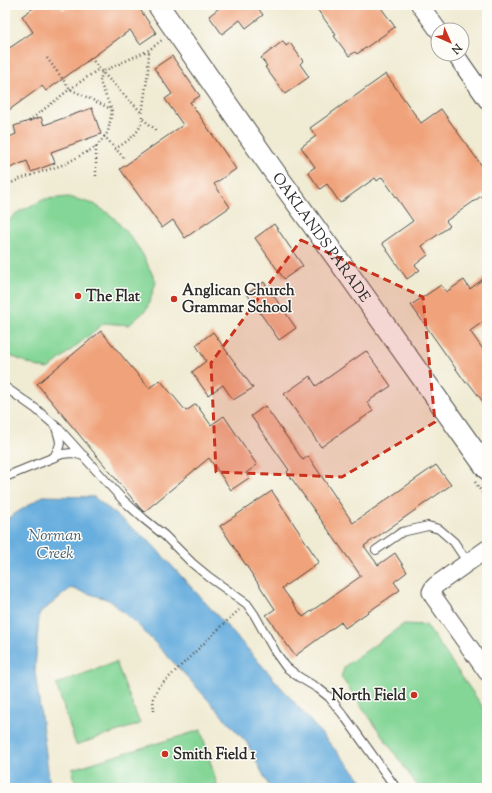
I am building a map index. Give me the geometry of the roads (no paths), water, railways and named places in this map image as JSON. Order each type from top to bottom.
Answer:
[{"type":"street","name":"OAKLANDS PARADE","points":[[158,5],[273,170],[487,469]]},
{"type":"street","points":[[420,5],[432,22]]},
{"type":"street","points":[[461,62],[487,100]]},
{"type":"street","points":[[487,549],[436,585],[431,592],[487,672]]},
{"type":"lane","points":[[5,387],[36,409],[55,425],[123,500],[164,535],[192,563],[247,604],[286,667],[299,677],[320,689],[329,698],[345,717],[396,788]]},
{"type":"lane","points":[[54,457],[60,445],[60,440],[55,425]]},
{"type":"lane","points":[[5,477],[62,454],[72,453],[84,457]]},
{"type":"lane","points":[[376,550],[402,532],[428,526],[439,529],[454,542],[468,563]]},
{"type":"water","name":"Norman Creek","points":[[43,496],[94,497],[150,542],[246,647],[368,788],[270,788],[247,743],[138,625],[109,600],[71,588],[39,614],[35,671],[50,788],[5,788],[5,520]]},
{"type":"place","name":"The Flat","points":[[78,296]]},
{"type":"place","name":"Anglican Church Grammar School","points":[[174,299]]},
{"type":"place","name":"North Field","points":[[414,695]]},
{"type":"place","name":"Smith Field 1","points":[[165,754]]}]
